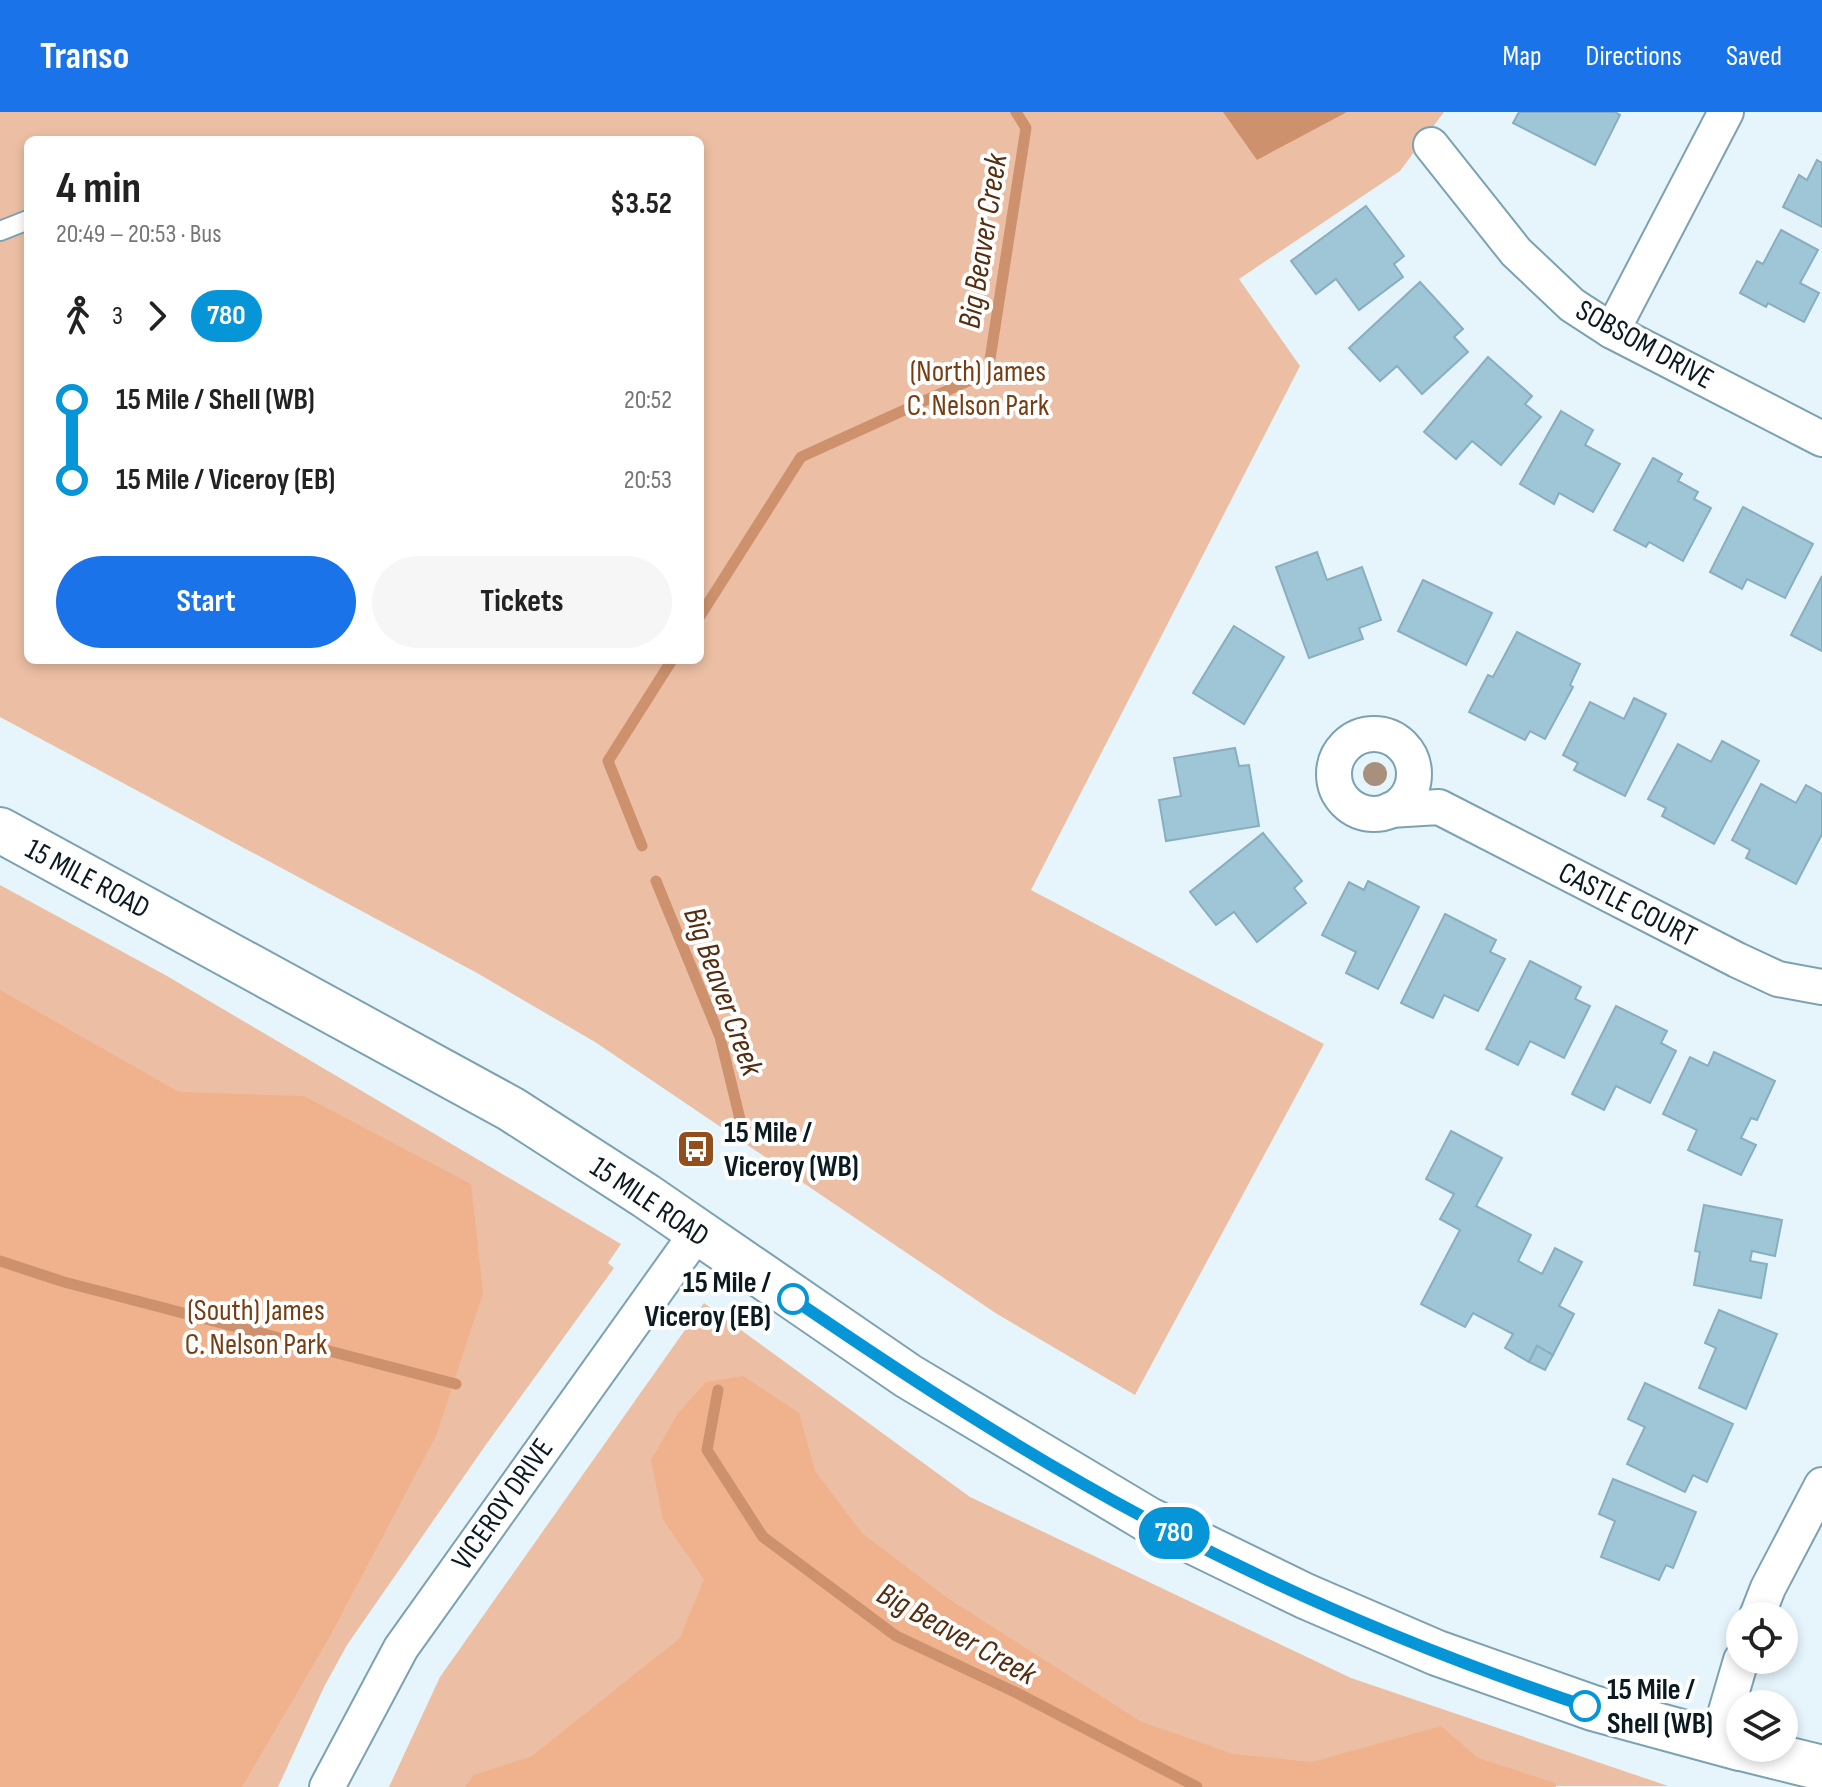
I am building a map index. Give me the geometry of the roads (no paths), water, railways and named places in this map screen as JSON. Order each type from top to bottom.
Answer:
[{"type":"main road","name":"15 MILE ROAD","points":[[0,830],[511,1109],[908,1376],[1147,1519],[1305,1596],[1437,1653],[1593,1708],[1726,1744]]},
{"type":"main road","name":"15 MILE ROAD","points":[[1798,1762],[1822,1768]]},
{"type":"street","points":[[1612,331],[1726,112]]},
{"type":"street","name":"SOBSOM DRIVE","points":[[1431,145],[1537,275],[1572,305],[1612,331],[1822,439]]},
{"type":"street","points":[[1365,735],[1390,737],[1409,754],[1413,766],[1439,807],[1364,813],[1341,797],[1334,772],[1337,759],[1353,740],[1365,735]]},
{"type":"street","points":[[1390,810],[1410,792],[1414,779],[1413,766]]},
{"type":"street","name":"CASTLE COURT","points":[[1439,807],[1751,967],[1778,979],[1822,987]]},
{"type":"street","name":"VICEROY DRIVE","points":[[327,1787],[401,1648],[697,1233]]},
{"type":"street","points":[[1763,1602],[1780,1563],[1822,1485]]},
{"type":"lane","points":[[0,231],[24,222]]},
{"type":"waterway","name":"Big Beaver Creek","points":[[704,610],[801,457],[988,372],[1026,128],[1016,112]]},
{"type":"waterway","name":"Big Beaver Creek","points":[[642,846],[608,761],[669,664]]},
{"type":"waterway","name":"Big Beaver Creek","points":[[656,881],[720,1037],[740,1119]]},
{"type":"waterway","points":[[0,1261],[64,1282],[456,1384]]},
{"type":"waterway","name":"Big Beaver Creek","points":[[718,1390],[707,1450],[763,1537],[896,1636],[1017,1693],[1197,1787]]},
{"type":"place","name":"15 Mile / Viceroy (WB)","points":[[696,1149]]},
{"type":"place","name":"15 Mile / Viceroy (EB)","points":[[793,1299]]},
{"type":"place","name":"15 Mile / Shell (WB)","points":[[1585,1706]]},
{"type":"park label","name":"(North) James C. Nelson Park","points":[[978,388]]},
{"type":"park label","name":"(South) James C. Nelson Park","points":[[256,1327]]}]
